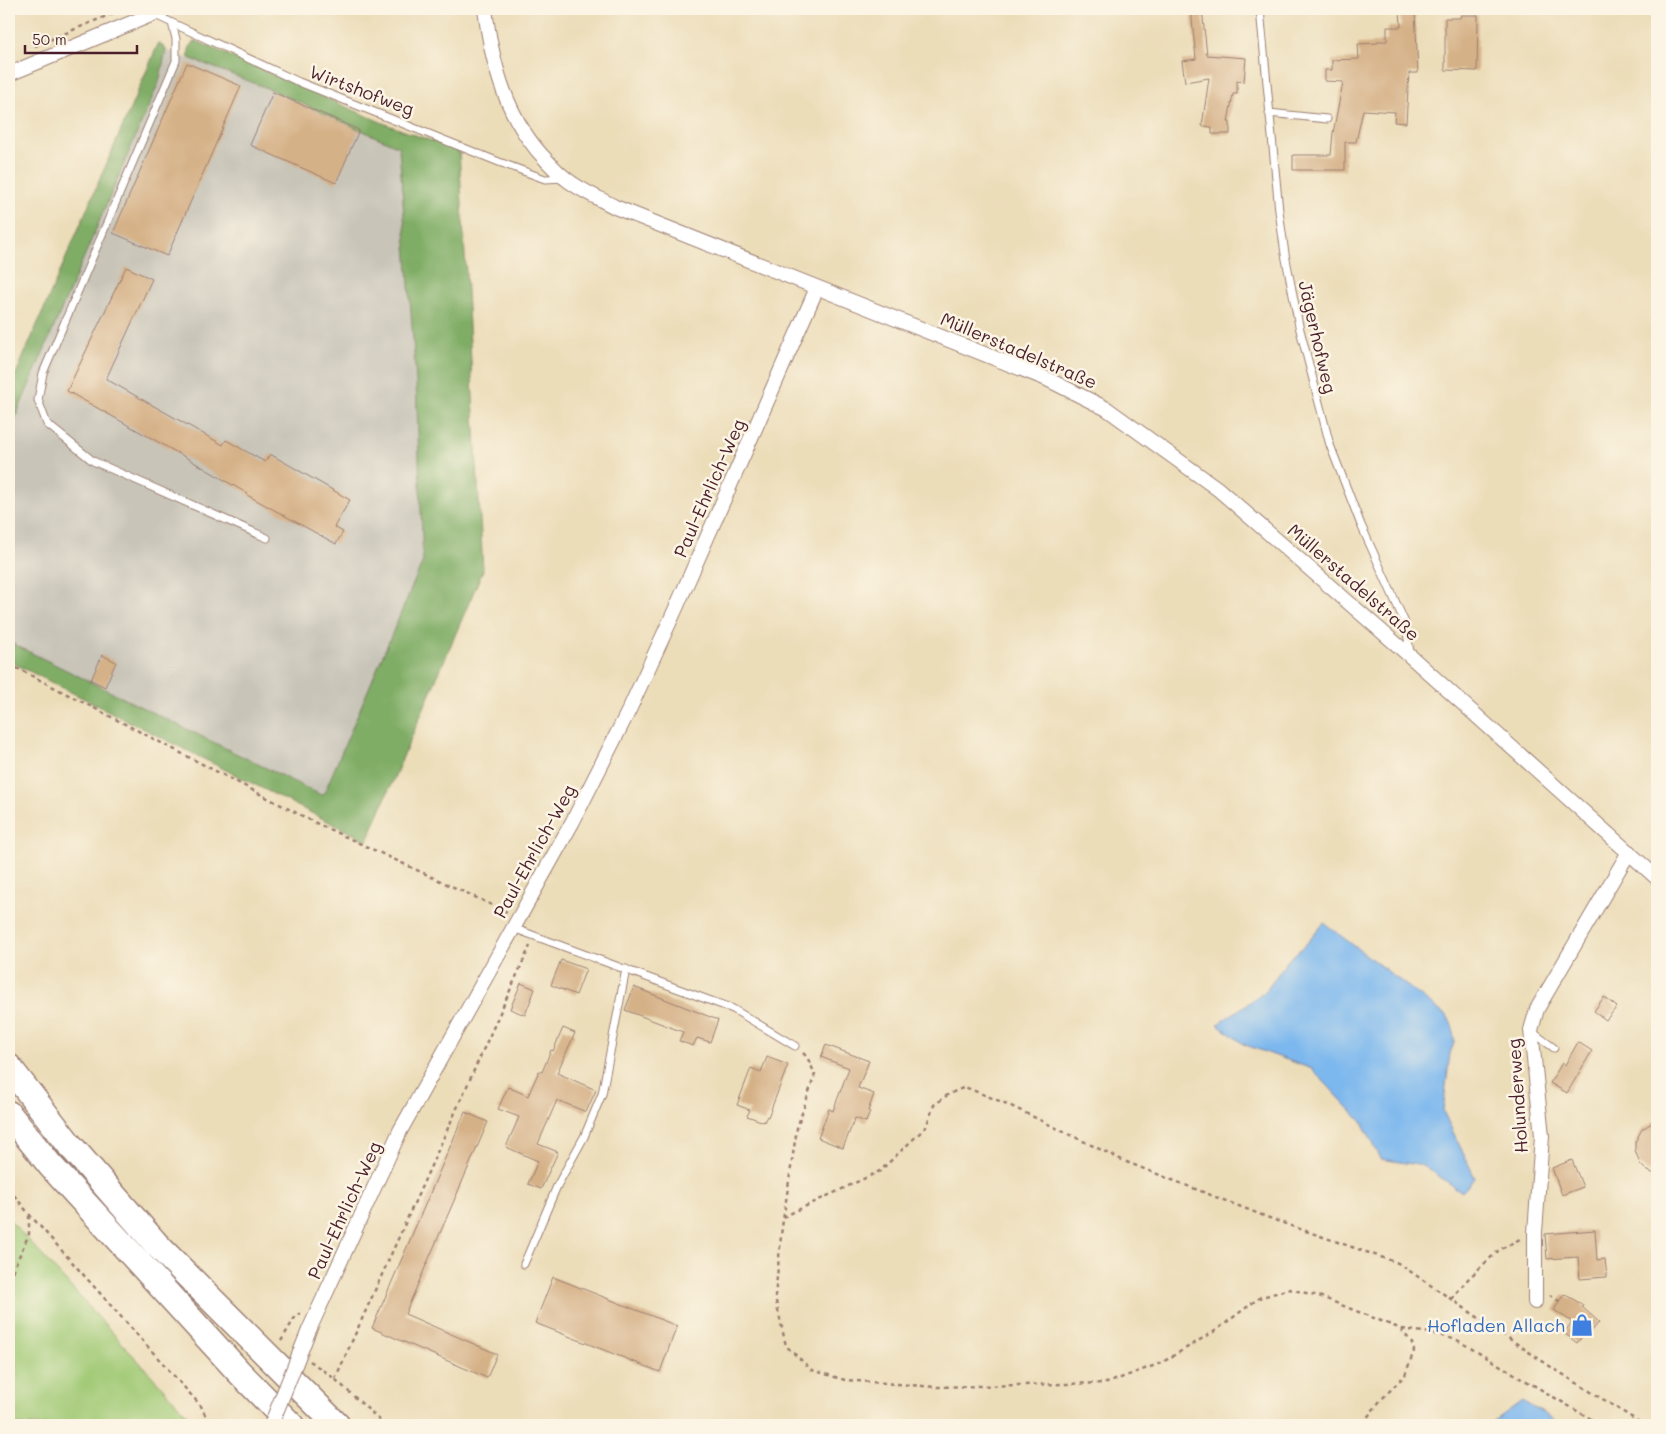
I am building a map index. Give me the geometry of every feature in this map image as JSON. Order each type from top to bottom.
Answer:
[{"type":"highway","points":[[9,1068],[69,1144],[158,1245],[337,1425]]},
{"type":"highway","points":[[9,1114],[50,1165],[239,1372],[291,1425]]},
{"type":"street","name":"Müllerstadelstraße","points":[[485,9],[495,65],[506,99],[518,125],[533,145],[564,178],[615,207],[1047,379],[1107,409],[1218,489],[1410,656],[1657,878]]},
{"type":"street","points":[[9,74],[159,11]]},
{"type":"street","name":"Paul-Ehrlich-Weg","points":[[271,1425],[309,1330],[400,1132],[511,919],[573,821],[629,710],[817,288]]},
{"type":"street","name":"Holunderweg","points":[[1535,1302],[1534,1232],[1542,1136],[1531,1030],[1537,1009],[1629,852]]},
{"type":"lane","name":"Jägerhofweg","points":[[1260,9],[1269,113],[1285,254],[1299,326],[1330,445],[1360,525],[1406,625],[1410,656]]},
{"type":"lane","name":"Wirtshofweg","points":[[159,11],[172,23],[299,82],[545,179],[564,178]]},
{"type":"lane","points":[[172,23],[176,39],[176,61],[43,373],[38,400],[47,424],[93,461],[267,538]]},
{"type":"lane","points":[[1269,113],[1327,119]]},
{"type":"lane","points":[[511,919],[534,936],[734,1009],[795,1046]]},
{"type":"lane","points":[[524,1264],[557,1186],[584,1137],[602,1094],[626,969]]},
{"type":"lane","points":[[1531,1030],[1554,1048]]},
{"type":"path","points":[[35,46],[123,9]]},
{"type":"path","points":[[9,664],[316,823],[511,919]]},
{"type":"path","points":[[385,1425],[335,1379],[534,936]]},
{"type":"path","points":[[795,1046],[807,1057],[815,1074],[797,1128],[783,1217],[775,1297],[786,1346],[812,1370],[845,1380],[936,1387],[1107,1383],[1162,1363],[1215,1331],[1259,1298],[1290,1289],[1319,1296],[1401,1329],[1431,1333],[1457,1340],[1601,1425]]},
{"type":"path","points":[[783,1217],[880,1171],[926,1127],[934,1105],[949,1094],[965,1087],[1007,1104],[1124,1160],[1277,1221],[1398,1263],[1548,1365],[1644,1425]]},
{"type":"path","points":[[9,1189],[29,1214],[201,1406],[207,1419],[206,1425]]},
{"type":"path","points":[[9,1279],[29,1234],[29,1214]]},
{"type":"path","points":[[1451,1299],[1468,1279],[1499,1250],[1534,1232]]},
{"type":"path","points":[[281,1340],[297,1314]]},
{"type":"path","points":[[1362,1425],[1380,1401],[1405,1375],[1414,1351],[1412,1343],[1401,1329]]},
{"type":"shaded area","points":[[166,50],[272,90],[399,147],[416,381],[423,561],[324,796],[9,642],[9,432],[159,82]]},
{"type":"green space","points":[[196,41],[383,123],[459,151],[483,570],[367,841],[9,661],[9,642],[323,796],[423,561],[416,381],[399,147],[272,90],[189,58],[190,48]]},
{"type":"green space","points":[[159,42],[166,50],[159,82],[9,432],[9,390]]},
{"type":"green space","points":[[9,1219],[192,1420],[191,1425],[9,1425]]},
{"type":"water","points":[[1324,923],[1448,1017],[1453,1028],[1454,1043],[1450,1053],[1443,1111],[1475,1178],[1462,1192],[1424,1166],[1381,1159],[1362,1122],[1312,1069],[1243,1044],[1218,1024],[1266,991],[1287,961],[1306,944]]},
{"type":"water","points":[[1522,1401],[1563,1425],[1489,1425]]},
{"type":"building","points":[[1191,9],[1202,9],[1207,55],[1246,58],[1244,82],[1237,81],[1237,94],[1233,94],[1228,122],[1230,122],[1230,134],[1212,134],[1212,127],[1202,126],[1209,78],[1185,82],[1182,61],[1196,59]]},
{"type":"building","points":[[1400,9],[1415,9],[1418,73],[1409,73],[1406,123],[1394,122],[1395,112],[1363,110],[1356,142],[1345,142],[1345,170],[1293,170],[1293,155],[1331,155],[1333,133],[1343,82],[1325,81],[1325,70],[1332,70],[1332,60],[1359,59],[1358,44],[1387,41],[1387,27],[1401,27]]},
{"type":"building","points":[[1461,15],[1478,15],[1477,71],[1445,70],[1445,18],[1460,18]]},
{"type":"building","points":[[187,63],[241,86],[167,256],[113,233]]},
{"type":"building","points":[[273,92],[359,130],[336,183],[250,145]]},
{"type":"building","points":[[126,267],[152,279],[106,379],[223,445],[226,440],[265,462],[270,454],[350,500],[334,527],[343,532],[336,544],[67,391]]},
{"type":"building","points":[[102,655],[116,662],[105,687],[91,680]]},
{"type":"building","points":[[561,960],[586,969],[576,995],[551,985]]},
{"type":"building","points":[[521,983],[535,989],[525,1015],[510,1009]]},
{"type":"building","points":[[634,987],[718,1020],[710,1042],[697,1038],[693,1046],[679,1041],[683,1032],[625,1010]]},
{"type":"building","points":[[1604,997],[1617,1007],[1606,1020],[1594,1011]]},
{"type":"building","points":[[563,1028],[575,1033],[557,1073],[596,1090],[586,1112],[557,1100],[538,1144],[558,1152],[541,1189],[528,1184],[538,1161],[506,1147],[519,1117],[498,1109],[508,1087],[528,1096],[539,1071],[542,1072]]},
{"type":"building","points":[[1578,1042],[1592,1051],[1567,1093],[1550,1083],[1562,1063],[1565,1065]]},
{"type":"building","points":[[826,1045],[869,1061],[858,1088],[874,1094],[868,1111],[870,1112],[866,1122],[855,1118],[843,1148],[818,1138],[829,1109],[833,1111],[849,1068],[821,1057]]},
{"type":"building","points":[[767,1057],[788,1065],[768,1117],[764,1122],[747,1116],[750,1110],[737,1105],[751,1068],[761,1072]]},
{"type":"building","points":[[465,1112],[488,1122],[405,1314],[497,1354],[487,1378],[372,1328]]},
{"type":"building","points":[[1657,1120],[1657,1175],[1646,1170],[1640,1164],[1635,1150],[1635,1142],[1642,1129]]},
{"type":"building","points":[[1572,1160],[1583,1187],[1562,1195],[1552,1168]]},
{"type":"building","points":[[1595,1230],[1597,1260],[1605,1259],[1607,1277],[1580,1279],[1578,1257],[1547,1259],[1545,1234]]},
{"type":"building","points":[[553,1277],[677,1326],[660,1372],[535,1323]]},
{"type":"building","points":[[1564,1294],[1583,1305],[1582,1307],[1599,1322],[1587,1337],[1584,1334],[1577,1343],[1564,1333],[1572,1322],[1554,1310]]},
{"type":"place","name":"Hofladen Allach","points":[[1582,1325]]}]
